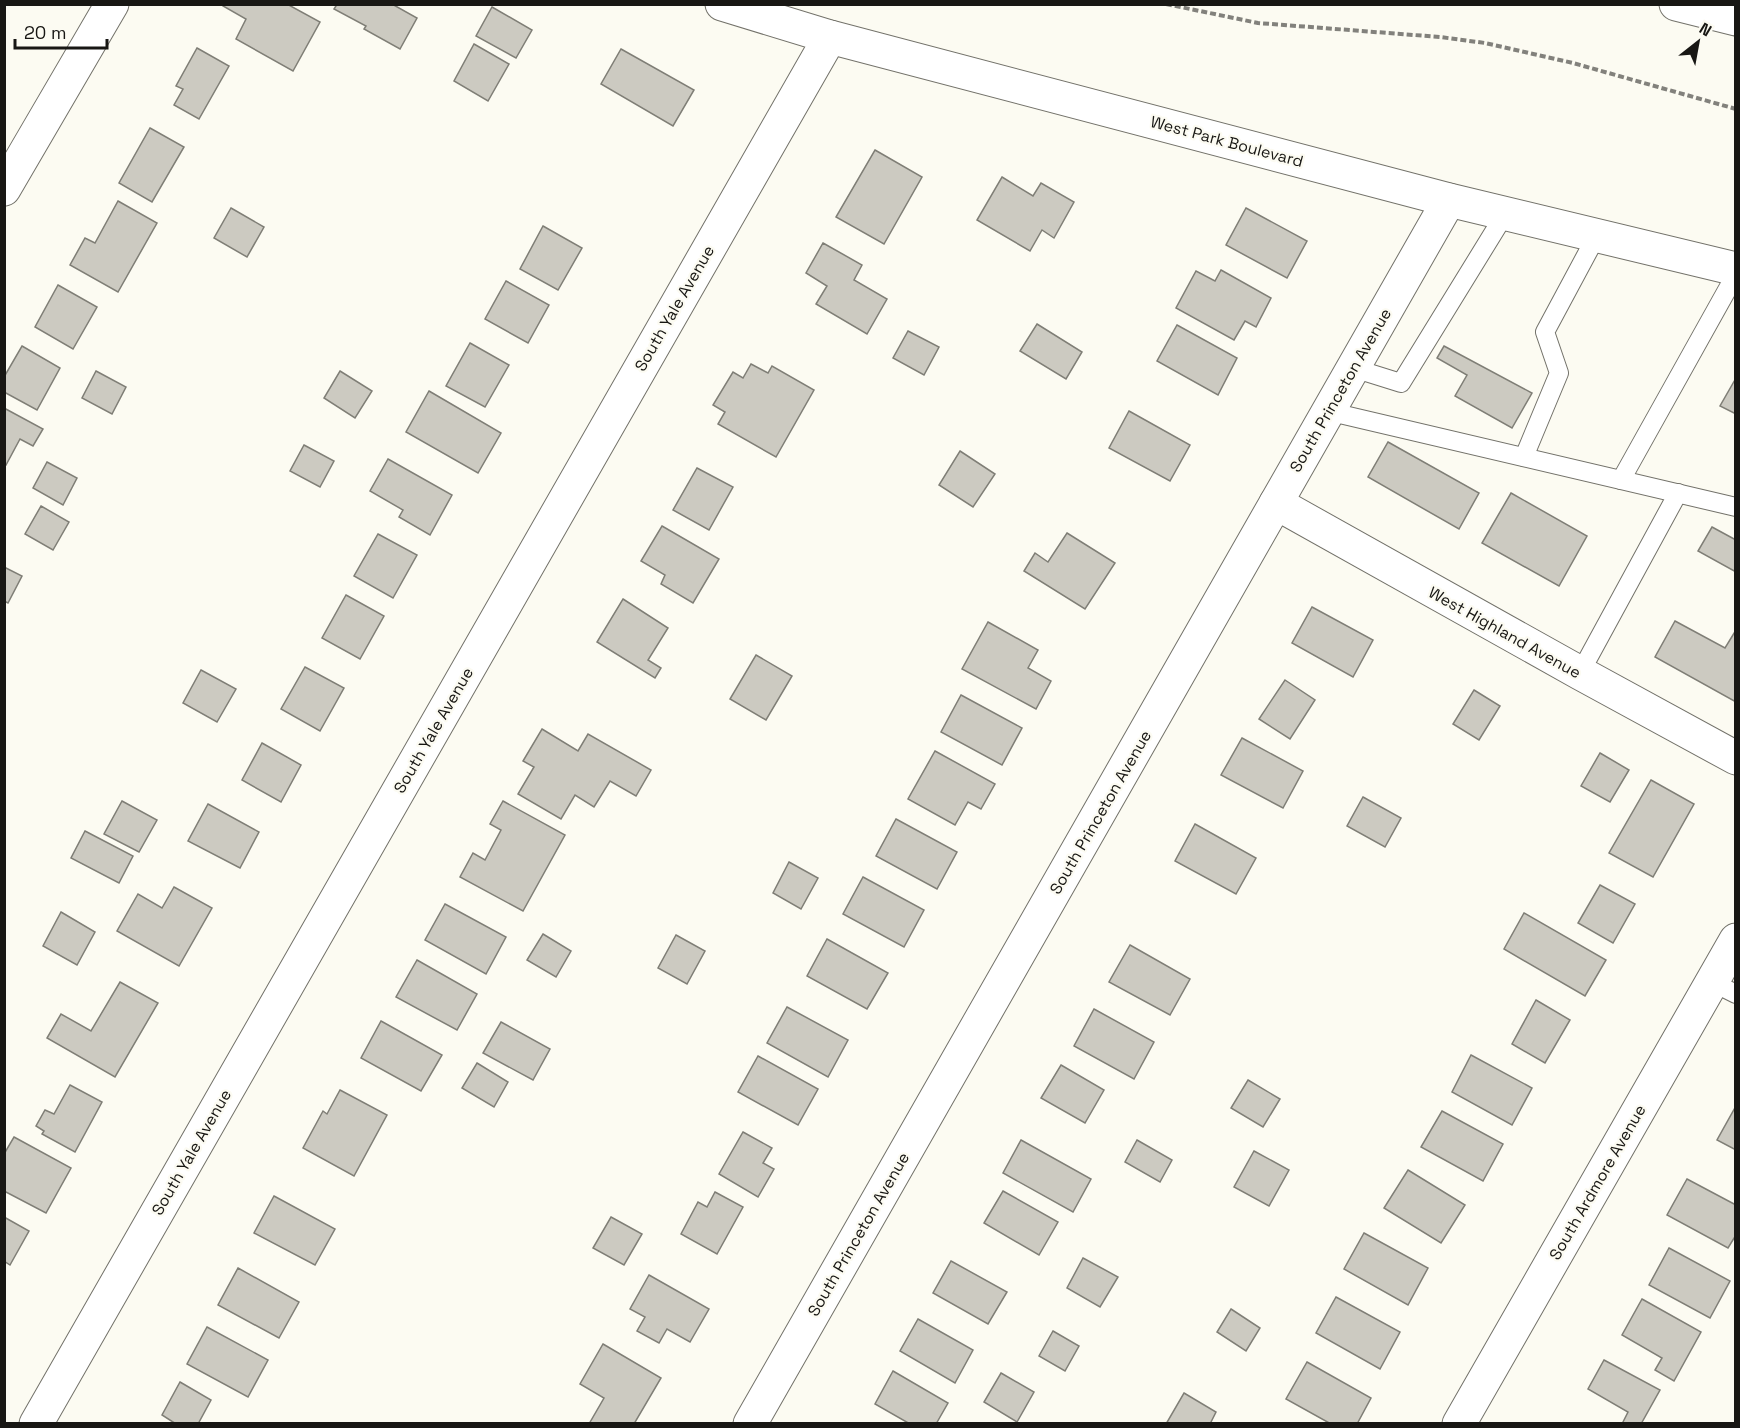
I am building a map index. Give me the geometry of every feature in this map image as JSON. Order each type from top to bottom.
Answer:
[{"type":"street","points":[[4,189],[112,4]]},
{"type":"street","name":"West Park Boulevard","points":[[722,4],[830,37],[1449,200],[1736,269]]},
{"type":"street","points":[[1676,4],[1736,19]]},
{"type":"street","name":"South Yale Avenue","points":[[36,1424],[830,37]]},
{"type":"street","name":"South Princeton Avenue","points":[[750,1424],[1449,200]]},
{"type":"street","name":"West Highland Avenue","points":[[1276,503],[1736,758]]},
{"type":"street","name":"South Ardmore Avenue","points":[[1459,1424],[1724,988],[1736,940]]},
{"type":"lane","points":[[1353,368],[1401,383],[1505,214]]},
{"type":"lane","points":[[1524,457],[1559,373],[1545,332],[1597,235]]},
{"type":"lane","points":[[1621,480],[1736,274]]},
{"type":"lane","points":[[1328,411],[1736,507]]},
{"type":"lane","points":[[1580,673],[1678,493]]},
{"type":"path","points":[[1166,4],[1258,23],[1440,37],[1485,43],[1573,63],[1736,109]]},
{"type":"building","points":[[224,4],[287,4],[320,22],[293,71],[236,39],[246,19],[223,6]]},
{"type":"building","points":[[333,4],[392,4],[417,18],[400,49],[364,29],[366,26],[334,9],[336,6]]},
{"type":"building","points":[[492,7],[532,30],[516,58],[476,36]]},
{"type":"building","points":[[474,44],[509,64],[488,101],[454,81]]},
{"type":"building","points":[[197,48],[229,66],[199,119],[174,105],[183,89],[176,86]]},
{"type":"building","points":[[621,49],[694,90],[673,126],[601,84]]},
{"type":"building","points":[[150,128],[184,147],[152,202],[119,183]]},
{"type":"building","points":[[875,150],[922,177],[884,244],[836,217]]},
{"type":"building","points":[[1002,177],[1033,196],[1041,183],[1074,202],[1054,238],[1042,230],[1030,251],[977,220]]},
{"type":"building","points":[[118,201],[157,223],[118,292],[70,265],[85,238],[95,243]]},
{"type":"building","points":[[231,208],[264,227],[247,257],[214,238]]},
{"type":"building","points":[[1246,208],[1307,241],[1287,278],[1226,245]]},
{"type":"building","points":[[543,226],[582,248],[558,290],[520,269]]},
{"type":"building","points":[[823,243],[862,265],[854,280],[887,299],[867,334],[816,304],[827,286],[806,273]]},
{"type":"building","points":[[1221,270],[1271,298],[1256,327],[1245,321],[1234,340],[1176,308],[1196,271],[1215,281]]},
{"type":"building","points":[[506,281],[549,305],[528,343],[485,319]]},
{"type":"building","points":[[58,285],[97,307],[73,349],[35,327]]},
{"type":"building","points":[[1037,324],[1082,352],[1066,379],[1020,351]]},
{"type":"building","points":[[1177,325],[1237,358],[1218,395],[1157,361]]},
{"type":"building","points":[[908,331],[939,347],[924,375],[893,358]]},
{"type":"building","points":[[470,343],[509,365],[485,407],[446,386]]},
{"type":"building","points":[[22,346],[60,368],[37,410],[4,392],[4,377]]},
{"type":"building","points":[[1444,346],[1532,393],[1512,428],[1455,396],[1467,375],[1437,358]]},
{"type":"building","points":[[751,364],[768,373],[772,366],[814,390],[776,457],[718,424],[725,412],[713,405],[733,372],[743,378]]},
{"type":"building","points":[[96,371],[126,387],[112,414],[82,398]]},
{"type":"building","points":[[340,371],[372,391],[355,418],[324,398]]},
{"type":"building","points":[[1736,378],[1736,414],[1720,406]]},
{"type":"building","points":[[429,391],[501,433],[478,473],[406,432]]},
{"type":"building","points":[[4,408],[43,429],[33,446],[20,439],[6,465],[4,464]]},
{"type":"building","points":[[1129,411],[1190,445],[1170,481],[1109,448]]},
{"type":"building","points":[[1388,442],[1479,493],[1459,529],[1368,477]]},
{"type":"building","points":[[304,445],[334,461],[320,487],[290,471]]},
{"type":"building","points":[[960,451],[995,474],[973,507],[939,485]]},
{"type":"building","points":[[388,459],[452,495],[430,535],[399,517],[403,510],[370,491]]},
{"type":"building","points":[[47,462],[77,478],[63,505],[33,488]]},
{"type":"building","points":[[697,468],[733,487],[709,530],[673,510]]},
{"type":"building","points":[[1511,493],[1587,536],[1559,586],[1482,543]]},
{"type":"building","points":[[41,506],[69,522],[53,550],[25,534]]},
{"type":"building","points":[[662,526],[719,559],[693,603],[661,584],[665,575],[641,561]]},
{"type":"building","points":[[1712,527],[1736,540],[1736,572],[1698,551]]},
{"type":"building","points":[[1067,533],[1115,563],[1085,609],[1024,571],[1035,553],[1048,562]]},
{"type":"building","points":[[378,534],[417,555],[393,598],[354,576]]},
{"type":"building","points":[[4,567],[22,576],[8,603],[4,601]]},
{"type":"building","points":[[346,595],[384,616],[360,659],[322,638]]},
{"type":"building","points":[[623,599],[668,628],[648,660],[661,668],[655,678],[597,642]]},
{"type":"building","points":[[1312,607],[1373,640],[1353,677],[1292,643]]},
{"type":"building","points":[[1675,621],[1725,648],[1736,630],[1736,702],[1655,657]]},
{"type":"building","points":[[988,622],[1038,650],[1028,668],[1051,681],[1036,709],[962,669]]},
{"type":"building","points":[[756,655],[792,676],[766,720],[730,699]]},
{"type":"building","points":[[305,667],[344,688],[320,731],[281,709]]},
{"type":"building","points":[[201,670],[236,689],[217,722],[183,703]]},
{"type":"building","points":[[1285,680],[1315,700],[1290,739],[1259,719]]},
{"type":"building","points":[[1474,690],[1500,706],[1479,740],[1453,724]]},
{"type":"building","points":[[961,695],[1022,728],[1002,765],[941,732]]},
{"type":"building","points":[[542,729],[578,751],[588,734],[651,770],[636,796],[610,781],[594,807],[575,795],[561,819],[518,794],[534,767],[523,761]]},
{"type":"building","points":[[1242,738],[1303,771],[1283,808],[1221,775]]},
{"type":"building","points":[[262,743],[301,765],[281,802],[242,780]]},
{"type":"building","points":[[935,751],[995,784],[981,809],[968,802],[955,825],[908,799]]},
{"type":"building","points":[[1600,753],[1629,770],[1610,802],[1581,786]]},
{"type":"building","points":[[1651,780],[1694,804],[1653,877],[1609,853]]},
{"type":"building","points":[[1363,797],[1401,818],[1385,847],[1347,826]]},
{"type":"building","points":[[122,801],[157,820],[139,852],[104,834]]},
{"type":"building","points":[[503,801],[565,835],[523,911],[460,877],[473,853],[485,860],[501,830],[490,824]]},
{"type":"building","points":[[208,804],[259,832],[240,868],[188,841]]},
{"type":"building","points":[[896,819],[957,852],[937,889],[876,856]]},
{"type":"building","points":[[1195,824],[1256,858],[1236,894],[1175,861]]},
{"type":"building","points":[[85,831],[133,856],[119,883],[71,858]]},
{"type":"building","points":[[789,862],[818,878],[801,909],[773,893]]},
{"type":"building","points":[[863,877],[924,910],[904,947],[843,914]]},
{"type":"building","points":[[1600,885],[1635,904],[1613,943],[1578,923]]},
{"type":"building","points":[[174,887],[212,908],[179,966],[117,931],[138,894],[162,908]]},
{"type":"building","points":[[445,904],[506,937],[486,974],[425,940]]},
{"type":"building","points":[[61,912],[95,932],[77,965],[43,946]]},
{"type":"building","points":[[1524,913],[1606,960],[1585,996],[1504,949]]},
{"type":"building","points":[[543,934],[571,951],[556,977],[527,960]]},
{"type":"building","points":[[676,935],[705,951],[687,984],[658,968]]},
{"type":"building","points":[[827,939],[888,973],[867,1009],[807,976]]},
{"type":"building","points":[[1130,945],[1190,979],[1170,1015],[1109,982]]},
{"type":"building","points":[[417,960],[477,994],[457,1030],[396,997]]},
{"type":"building","points":[[120,982],[158,1003],[115,1077],[47,1038],[61,1014],[91,1031]]},
{"type":"building","points":[[1536,1000],[1570,1020],[1545,1063],[1512,1044]]},
{"type":"building","points":[[787,1007],[848,1040],[828,1077],[767,1043]]},
{"type":"building","points":[[1094,1009],[1154,1042],[1134,1079],[1074,1046]]},
{"type":"building","points":[[381,1021],[442,1055],[421,1091],[361,1058]]},
{"type":"building","points":[[501,1022],[550,1049],[533,1080],[483,1053]]},
{"type":"building","points":[[1471,1055],[1532,1088],[1512,1125],[1452,1092]]},
{"type":"building","points":[[758,1056],[818,1089],[798,1125],[738,1092]]},
{"type":"building","points":[[477,1063],[508,1082],[494,1107],[462,1088]]},
{"type":"building","points":[[1061,1065],[1104,1090],[1085,1123],[1041,1098]]},
{"type":"building","points":[[1248,1080],[1280,1099],[1263,1127],[1231,1108]]},
{"type":"building","points":[[70,1085],[102,1102],[75,1152],[42,1134],[44,1131],[36,1126],[45,1110],[54,1114]]},
{"type":"building","points":[[340,1090],[387,1115],[354,1176],[303,1148],[323,1111],[327,1114]]},
{"type":"building","points":[[1736,1106],[1736,1150],[1717,1140]]},
{"type":"building","points":[[1442,1111],[1503,1144],[1483,1181],[1421,1147]]},
{"type":"building","points":[[743,1132],[772,1148],[763,1163],[774,1169],[758,1197],[719,1174]]},
{"type":"building","points":[[14,1137],[71,1168],[46,1213],[4,1191],[4,1154]]},
{"type":"building","points":[[1021,1140],[1091,1179],[1073,1212],[1003,1173]]},
{"type":"building","points":[[1137,1140],[1172,1160],[1160,1182],[1125,1162]]},
{"type":"building","points":[[1254,1151],[1289,1170],[1269,1206],[1234,1187]]},
{"type":"building","points":[[1408,1170],[1465,1205],[1441,1243],[1384,1208]]},
{"type":"building","points":[[1687,1179],[1736,1205],[1736,1235],[1728,1248],[1667,1215]]},
{"type":"building","points":[[1003,1191],[1058,1222],[1039,1255],[984,1223]]},
{"type":"building","points":[[715,1192],[743,1207],[717,1254],[681,1234],[698,1202],[707,1207]]},
{"type":"building","points":[[274,1196],[335,1229],[315,1265],[254,1233]]},
{"type":"building","points":[[4,1217],[29,1231],[10,1265],[4,1261]]},
{"type":"building","points":[[611,1217],[642,1234],[624,1265],[593,1248]]},
{"type":"building","points":[[1364,1233],[1428,1268],[1408,1305],[1344,1269]]},
{"type":"building","points":[[1669,1248],[1730,1281],[1710,1318],[1649,1285]]},
{"type":"building","points":[[1083,1258],[1118,1277],[1100,1307],[1067,1288]]},
{"type":"building","points":[[951,1261],[1007,1292],[988,1324],[933,1293]]},
{"type":"building","points":[[238,1268],[299,1302],[279,1338],[218,1305]]},
{"type":"building","points":[[649,1275],[709,1309],[690,1342],[667,1329],[659,1343],[637,1331],[645,1317],[630,1309]]},
{"type":"building","points":[[1336,1297],[1400,1332],[1380,1369],[1316,1333]]},
{"type":"building","points":[[1642,1299],[1701,1332],[1674,1381],[1655,1370],[1662,1358],[1622,1335]]},
{"type":"building","points":[[1231,1309],[1260,1328],[1246,1351],[1217,1332]]},
{"type":"building","points":[[918,1319],[973,1350],[955,1383],[900,1351]]},
{"type":"building","points":[[207,1327],[268,1360],[248,1397],[187,1364]]},
{"type":"building","points":[[1053,1331],[1079,1346],[1065,1371],[1039,1356]]},
{"type":"building","points":[[603,1344],[661,1378],[634,1424],[589,1424],[604,1398],[580,1384]]},
{"type":"building","points":[[1604,1360],[1660,1390],[1641,1424],[1622,1424],[1628,1412],[1588,1389]]},
{"type":"building","points":[[1307,1362],[1371,1398],[1357,1424],[1331,1424],[1286,1399]]},
{"type":"building","points":[[893,1371],[948,1403],[936,1424],[910,1424],[875,1404]]},
{"type":"building","points":[[1001,1373],[1034,1392],[1017,1422],[984,1402]]},
{"type":"building","points":[[180,1382],[211,1400],[198,1424],[176,1424],[162,1415]]},
{"type":"building","points":[[1184,1393],[1216,1412],[1210,1424],[1166,1424]]}]
